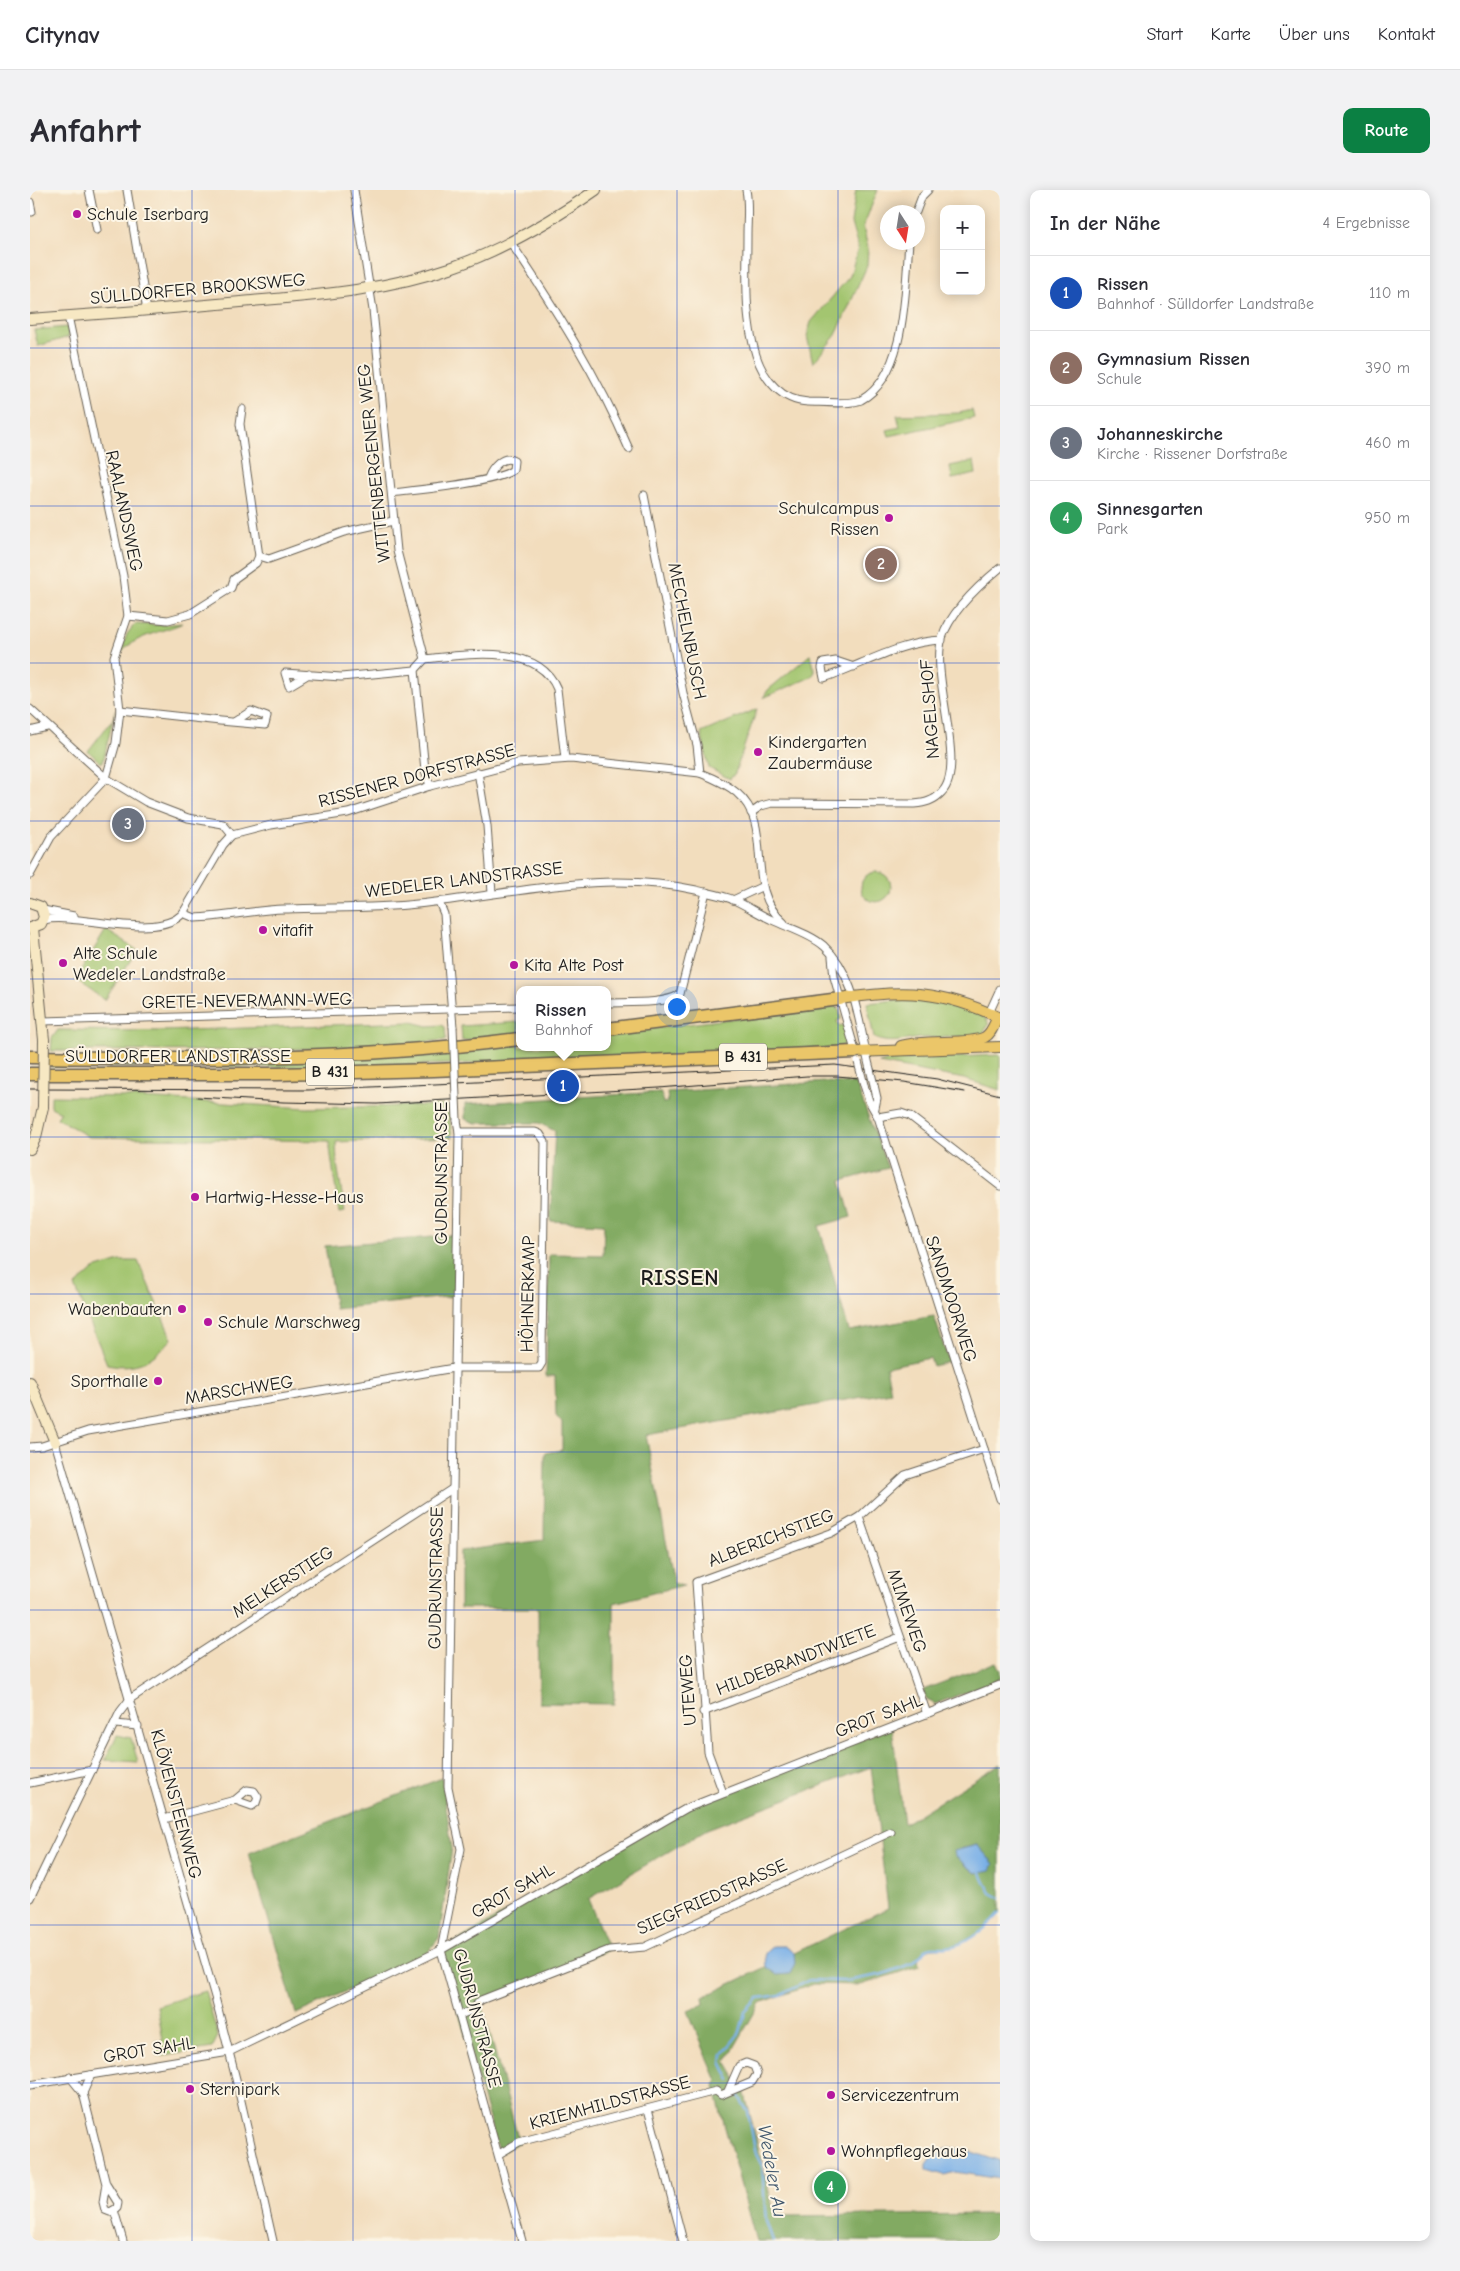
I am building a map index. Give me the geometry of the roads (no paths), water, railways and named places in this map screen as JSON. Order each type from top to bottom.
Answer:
[{"type":"highway","points":[[611,1028],[840,999]]},
{"type":"highway","name":"SÜLLDORFER LANDSTRASSE","points":[[30,1057],[199,1058],[376,1054],[516,1039]]},
{"type":"highway","name":"SÜLLDORFER LANDSTRASSE","points":[[30,1074],[278,1074],[859,1055]]},
{"type":"main road","points":[[840,999],[891,992],[921,993],[957,1000],[997,1015],[990,1033],[980,1039],[918,1042],[888,1051]]},
{"type":"main road","name":"B 431","points":[[859,1055],[888,1051],[1000,1047]]},
{"type":"street","points":[[88,190],[97,230]]},
{"type":"street","points":[[127,190],[147,310]]},
{"type":"street","name":"WITTENBERGENER WEG","points":[[354,190],[369,288],[392,493],[393,521],[400,568],[425,659]]},
{"type":"street","name":"SÜLLDORFER BROOKSWEG","points":[[30,319],[147,310],[369,288],[449,268],[511,243],[558,216],[596,190]]},
{"type":"street","points":[[746,190],[747,316],[756,357],[771,384],[784,396],[794,401],[860,400],[877,385],[893,358],[901,330],[909,250]]},
{"type":"street","points":[[919,205],[922,196],[928,190]]},
{"type":"street","points":[[30,202],[32,212]]},
{"type":"street","points":[[511,243],[574,341],[618,423],[629,449]]},
{"type":"street","name":"RAALANDSWEG","points":[[30,876],[51,837],[106,778],[116,743],[120,710],[114,657],[128,616],[123,576],[68,316]]},
{"type":"street","points":[[128,616],[168,620],[190,614],[231,588],[234,579],[256,563],[259,556],[240,424],[242,409]]},
{"type":"street","points":[[392,493],[488,478]]},
{"type":"street","name":"MECHELNBUSCH","points":[[644,495],[683,694],[697,745],[700,772]]},
{"type":"street","points":[[259,556],[269,559],[344,532],[393,521]]},
{"type":"street","name":"NAGELSHOF","points":[[751,813],[762,806],[772,803],[914,804],[930,801],[943,791],[948,778],[951,741],[943,701],[940,661],[942,640],[960,609],[984,582],[1000,568]]},
{"type":"street","points":[[854,667],[921,641],[942,640]]},
{"type":"street","points":[[309,674],[341,677],[415,670],[425,659],[479,654],[518,658],[540,667],[553,680],[557,689],[565,759]]},
{"type":"street","points":[[415,670],[426,770],[430,786]]},
{"type":"street","points":[[30,709],[47,727],[106,778],[146,802],[188,818],[223,824],[232,835],[223,845],[182,913],[171,921],[147,925],[121,926],[86,920],[58,918],[44,915],[38,904],[30,903]]},
{"type":"street","points":[[120,710],[234,722]]},
{"type":"street","points":[[30,731],[47,727]]},
{"type":"street","name":"RISSENER DORFSTRASSE","points":[[232,835],[271,825],[348,813],[430,786],[518,763],[565,759],[700,772],[717,779],[737,793],[751,813],[759,842],[762,887],[768,903],[784,924]]},
{"type":"street","points":[[478,772],[488,826],[492,893]]},
{"type":"street","name":"WEDELER LANDSTRASSE","points":[[182,913],[195,918],[284,909],[392,907],[474,898],[492,893],[562,883],[612,882],[673,885],[733,900],[774,921],[784,924],[823,946],[845,974],[853,997],[859,1055]]},
{"type":"street","points":[[733,900],[762,887]]},
{"type":"street","points":[[611,1003],[671,998],[680,994],[706,892]]},
{"type":"street","name":"GUDRUNSTRASSE","points":[[439,902],[444,914],[452,1011],[458,1132],[448,1787],[461,1849],[441,1950],[522,2241]]},
{"type":"street","points":[[30,1149],[34,1127],[43,1108],[44,1040],[32,928],[44,915]]},
{"type":"street","points":[[832,958],[833,972],[840,999],[859,1055]]},
{"type":"street","points":[[997,1015],[1000,989]]},
{"type":"street","name":"GRETE-NEVERMANN-WEG","points":[[43,1021],[452,1011],[516,1007]]},
{"type":"street","name":"SANDMOORWEG","points":[[859,1055],[868,1063],[877,1098],[875,1108]]},
{"type":"street","name":"SANDMOORWEG","points":[[859,1055],[869,1101],[875,1108],[878,1117],[1000,1499]]},
{"type":"street","points":[[878,1117],[901,1113],[910,1116],[1000,1186]]},
{"type":"street","name":"HÖHNERKAMP","points":[[454,1368],[533,1369],[539,1368],[542,1363],[545,1145],[542,1135],[530,1132],[458,1132]]},
{"type":"street","name":"MARSCHWEG","points":[[30,1447],[55,1442],[88,1430],[454,1368]]},
{"type":"street","name":"KLÖVENSTEENWEG","points":[[30,1382],[55,1442],[138,1726],[229,2052],[273,2241]]},
{"type":"street","name":"ALBERICHSTIEG","points":[[696,1582],[831,1533],[859,1517],[904,1475],[984,1449]]},
{"type":"street","name":"MELKERSTIEG","points":[[130,1699],[452,1490]]},
{"type":"street","name":"MIMEWEG","points":[[859,1517],[927,1714]]},
{"type":"street","name":"UTEWEG","points":[[696,1582],[703,1712],[708,1752],[723,1793]]},
{"type":"street","name":"HILDEBRANDTWIETE","points":[[703,1712],[900,1637]]},
{"type":"street","name":"GROT SAHL","points":[[30,2085],[229,2052],[441,1950],[687,1808],[1000,1686]]},
{"type":"street","points":[[30,1898],[115,1724],[130,1699]]},
{"type":"street","points":[[115,1724],[138,1726]]},
{"type":"street","points":[[30,1783],[92,1770]]},
{"type":"street","points":[[164,1819],[235,1800]]},
{"type":"street","name":"SIEGFRIEDSTRASSE","points":[[460,2015],[470,2011],[480,2000],[609,1950],[645,1947],[891,1832]]},
{"type":"street","name":"KRIEMHILDSTRASSE","points":[[498,2154],[519,2142],[716,2091],[721,2095],[728,2090],[754,2080],[757,2076],[756,2068],[749,2063],[744,2064],[734,2074],[728,2090]]},
{"type":"street","points":[[83,2093],[90,2075]]},
{"type":"street","points":[[70,2077],[83,2093],[106,2184],[104,2208],[108,2212],[118,2206],[118,2201],[106,2184]]},
{"type":"street","points":[[648,2109],[683,2241]]},
{"type":"street","points":[[114,2210],[122,2241]]},
{"type":"water","points":[[977,1845],[994,1864],[991,1870],[976,1873],[955,1856],[954,1851]]},
{"type":"water","points":[[773,1946],[784,1946],[794,1953],[795,1963],[790,1974],[777,1975],[766,1967],[765,1953]]},
{"type":"water","points":[[951,2148],[963,2149],[1000,2162],[1000,2179],[955,2172],[944,2175],[927,2170],[927,2164],[936,2152]]},
{"type":"waterway","points":[[981,1872],[991,1893],[1000,1898]]},
{"type":"waterway","name":"Wedeler Au","points":[[730,2080],[722,2064],[723,2054],[740,2032],[745,2012],[758,1998],[781,1995],[809,1980],[847,1981],[884,1974],[913,1963],[928,1948],[948,1947],[963,1943],[983,1930],[1000,1913]]},
{"type":"waterway","name":"Wedeler Au","points":[[735,2090],[748,2112],[756,2154],[762,2166],[766,2221],[773,2241]]},
{"type":"tram line","points":[[30,1089],[308,1090],[835,1065],[937,1079],[1000,1095]]},
{"type":"tram line","points":[[197,1097],[283,1102],[377,1104],[659,1088],[807,1076],[837,1076],[904,1082],[965,1092]]},
{"type":"place","name":"Schule Iserbarg","points":[[77,214]]},
{"type":"place","name":"Schulcampus Rissen","points":[[889,518]]},
{"type":"place","name":"Gymnasium Rissen","points":[[881,564]]},
{"type":"place","name":"Kindergarten Zaubermäuse","points":[[758,752]]},
{"type":"place","name":"Johanneskirche","points":[[128,824]]},
{"type":"place","name":"vitafit","points":[[263,930]]},
{"type":"place","name":"Alte Schule Wedeler Landstraße","points":[[63,963]]},
{"type":"place","name":"Kita Alte Post","points":[[514,965]]},
{"type":"place","name":"Rissen","points":[[563,1086]]},
{"type":"place","name":"Hartwig-Hesse-Haus","points":[[195,1197]]},
{"type":"place","name":"Wabenbauten","points":[[182,1309]]},
{"type":"place","name":"Schule Marschweg","points":[[208,1322]]},
{"type":"place","name":"Sporthalle","points":[[158,1381]]},
{"type":"place","name":"Sternipark","points":[[190,2089]]},
{"type":"place","name":"Servicezentrum","points":[[831,2095]]},
{"type":"place","name":"Wohnpflegehaus","points":[[831,2151]]},
{"type":"place","name":"Sinnesgarten","points":[[830,2187]]},
{"type":"district","name":"RISSEN","points":[[680,1278]]}]
